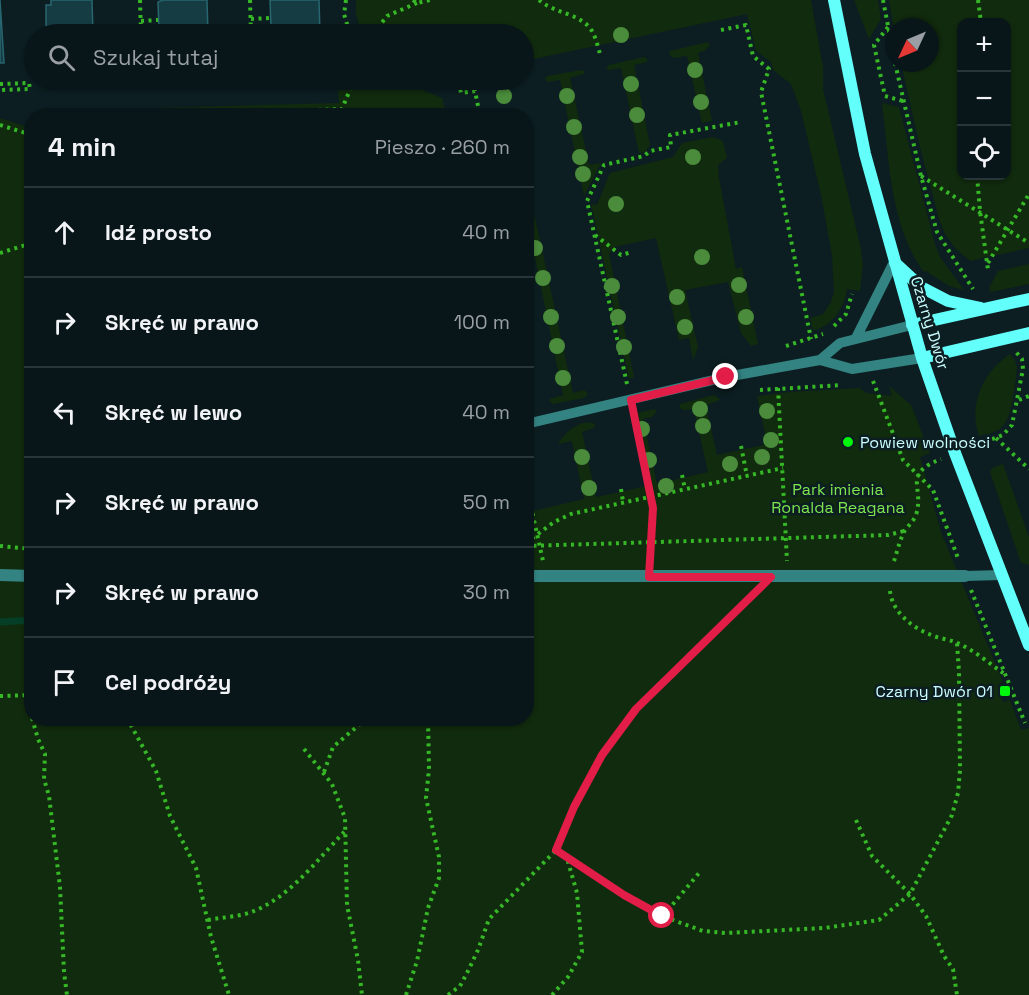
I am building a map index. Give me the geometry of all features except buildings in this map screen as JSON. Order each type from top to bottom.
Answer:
[{"type":"main road","name":"Czarny Dwór","points":[[834,0],[865,154],[912,325],[1001,575],[1029,645]]},
{"type":"main road","points":[[894,262],[921,287],[948,301],[986,309]]},
{"type":"main road","points":[[912,325],[1029,299]]},
{"type":"main road","points":[[922,358],[1029,333]]},
{"type":"street","points":[[0,575],[24,576]]},
{"type":"street","points":[[534,576],[965,576]]},
{"type":"lane","points":[[856,338],[894,262]]},
{"type":"lane","points":[[820,360],[840,344],[912,325]]},
{"type":"lane","points":[[534,422],[726,377],[820,360],[852,369],[922,358]]},
{"type":"lane","points":[[965,576],[1001,575]]},
{"type":"path","points":[[140,0],[141,21],[158,20]]},
{"type":"path","points":[[250,0],[251,24]]},
{"type":"path","points":[[346,0],[344,14],[347,24]]},
{"type":"path","points":[[381,24],[387,16],[415,1],[430,0]]},
{"type":"path","points":[[540,0],[559,13],[576,17],[588,26],[594,34],[600,54]]},
{"type":"path","points":[[883,0],[886,18]]},
{"type":"path","points":[[978,0],[980,18]]},
{"type":"path","points":[[251,19],[270,18]]},
{"type":"path","points":[[721,30],[746,25],[753,56],[769,69],[761,92],[811,339]]},
{"type":"path","points":[[885,31],[874,45],[885,96],[903,101]]},
{"type":"path","points":[[897,72],[921,176],[937,232],[964,275]]},
{"type":"path","points":[[0,84],[24,83]]},
{"type":"path","points":[[0,90],[24,89]]},
{"type":"path","points":[[342,108],[350,90]]},
{"type":"path","points":[[461,90],[461,93],[475,91],[478,108]]},
{"type":"path","points":[[649,577],[651,496],[587,201],[604,165],[615,160],[644,156],[651,151],[671,147],[670,135],[675,132],[741,122]]},
{"type":"path","points":[[0,125],[24,132]]},
{"type":"path","points":[[921,176],[1029,243]]},
{"type":"path","points":[[977,180],[988,270]]},
{"type":"path","points":[[987,263],[1029,194]]},
{"type":"path","points":[[595,235],[621,255],[632,252]]},
{"type":"path","points":[[0,253],[24,246]]},
{"type":"path","points":[[786,346],[811,339],[833,327],[846,314],[852,294]]},
{"type":"path","points":[[846,314],[856,338]]},
{"type":"path","points":[[981,444],[1009,431],[1018,401],[1023,369],[1022,359],[1006,339]]},
{"type":"path","points":[[868,368],[903,460],[933,490],[965,576],[1025,723]]},
{"type":"path","points":[[862,384],[874,383]]},
{"type":"path","points":[[756,390],[850,384]]},
{"type":"path","points":[[778,388],[787,537],[787,577]]},
{"type":"path","points":[[1018,401],[1029,396]]},
{"type":"path","points":[[996,438],[1029,469]]},
{"type":"path","points":[[741,446],[747,476]]},
{"type":"path","points":[[534,546],[888,535],[905,530],[912,524],[918,506],[916,487],[918,475],[925,466],[938,460]]},
{"type":"path","points":[[534,538],[554,522],[571,514],[783,468]]},
{"type":"path","points":[[682,475],[685,489]]},
{"type":"path","points":[[621,489],[623,502]]},
{"type":"path","points":[[534,522],[546,576]]},
{"type":"path","points":[[905,530],[888,577],[890,599],[905,618],[929,634],[957,642],[1006,675]]},
{"type":"path","points":[[0,546],[24,548]]},
{"type":"path","points":[[448,995],[460,986],[466,975],[489,919],[556,850],[574,807],[602,755],[636,709],[771,577]]},
{"type":"path","points":[[556,850],[624,895],[662,916],[702,931],[726,933],[824,928],[879,920],[910,894],[952,815],[958,793],[960,770],[957,642]]},
{"type":"path","points":[[0,696],[24,695]]},
{"type":"path","points":[[34,726],[45,754],[44,779],[49,796],[60,887],[67,995]]},
{"type":"path","points":[[131,726],[156,771],[170,816],[196,868],[208,920],[230,995]]},
{"type":"path","points":[[324,772],[333,747],[358,726]]},
{"type":"path","points":[[406,995],[417,961],[428,908],[439,878],[439,857],[426,798],[429,769],[428,726]]},
{"type":"path","points":[[304,749],[332,784],[345,818],[347,905],[358,960],[362,995]]},
{"type":"path","points":[[856,820],[872,856],[910,894],[926,916],[944,956],[953,969],[957,995]]},
{"type":"path","points":[[208,920],[254,911],[275,899],[303,876],[345,830]]},
{"type":"path","points":[[552,995],[568,977],[582,952],[577,893],[566,857]]},
{"type":"path","points":[[662,916],[699,873]]},
{"type":"green space","points":[[356,0],[811,0],[823,67],[823,89],[861,249],[863,265],[860,291],[847,289],[843,303],[832,320],[813,331],[810,318],[823,314],[834,292],[832,255],[821,195],[801,111],[791,84],[773,70],[771,62],[756,51],[747,14],[534,59],[534,24],[359,24]]},
{"type":"green space","points":[[854,0],[878,0],[881,19],[869,39]]},
{"type":"green space","points":[[889,0],[1029,0],[1029,248],[970,261],[955,248],[945,234],[939,219],[903,72],[939,72],[939,18],[892,18]]},
{"type":"green space","points":[[708,42],[710,45],[706,50],[698,53],[712,121],[702,123],[687,56],[673,58],[669,54],[670,51]]},
{"type":"green space","points":[[644,57],[647,62],[634,65],[650,145],[645,152],[639,153],[621,68],[609,70],[606,67]]},
{"type":"green space","points":[[581,70],[584,74],[570,78],[589,165],[601,163],[584,196],[560,80],[547,82],[545,79],[547,76]]},
{"type":"green space","points":[[338,90],[422,90],[442,98],[444,108],[150,108],[339,103]]},
{"type":"green space","points":[[882,103],[899,107],[935,244],[940,257],[964,290],[949,286],[926,271],[924,272],[904,234],[889,168]]},
{"type":"green space","name":"Park imienia Ronalda Reagana","points":[[0,118],[24,126],[24,726],[534,726],[534,511],[584,499],[572,441],[558,444],[569,431],[584,423],[595,424],[594,428],[582,432],[596,497],[652,485],[638,413],[654,409],[657,411],[652,417],[643,419],[657,484],[708,472],[694,409],[683,410],[680,404],[714,395],[720,399],[706,405],[717,455],[767,444],[757,396],[859,388],[867,393],[892,396],[889,386],[911,405],[930,453],[920,457],[941,532],[1003,682],[997,685],[1003,702],[1010,700],[1021,730],[1029,728],[1029,995],[0,995]]},
{"type":"green space","points":[[713,137],[723,141],[727,158],[718,165],[719,178],[736,269],[742,267],[758,344],[751,346],[741,333],[728,282],[685,290],[698,347],[693,360],[689,338],[679,340],[656,238],[614,247],[609,254],[634,377],[629,379],[591,204],[597,205],[610,173],[673,157],[682,143]]},
{"type":"green space","points":[[534,213],[573,393],[584,390],[588,394],[584,398],[553,404],[549,401],[563,395],[534,253]]},
{"type":"green space","points":[[1029,264],[1029,284],[991,292],[989,288],[998,271]]},
{"type":"green space","points":[[1010,354],[1017,368],[1013,400],[1008,417],[999,430],[979,436],[975,413],[980,390],[992,370]]},
{"type":"green space","points":[[1003,464],[1029,537],[1029,565],[1021,563],[990,472],[992,468]]},
{"type":"waterway","points":[[0,622],[24,620]]},
{"type":"place","name":"Powiew wolności","points":[[848,442]]},
{"type":"place","name":"Czarny Dwór 01","points":[[1005,691]]},
{"type":"route","points":[[662,916],[624,895],[556,850],[574,807],[602,755],[636,709],[771,577],[649,577],[653,508],[631,400],[726,377]]}]
